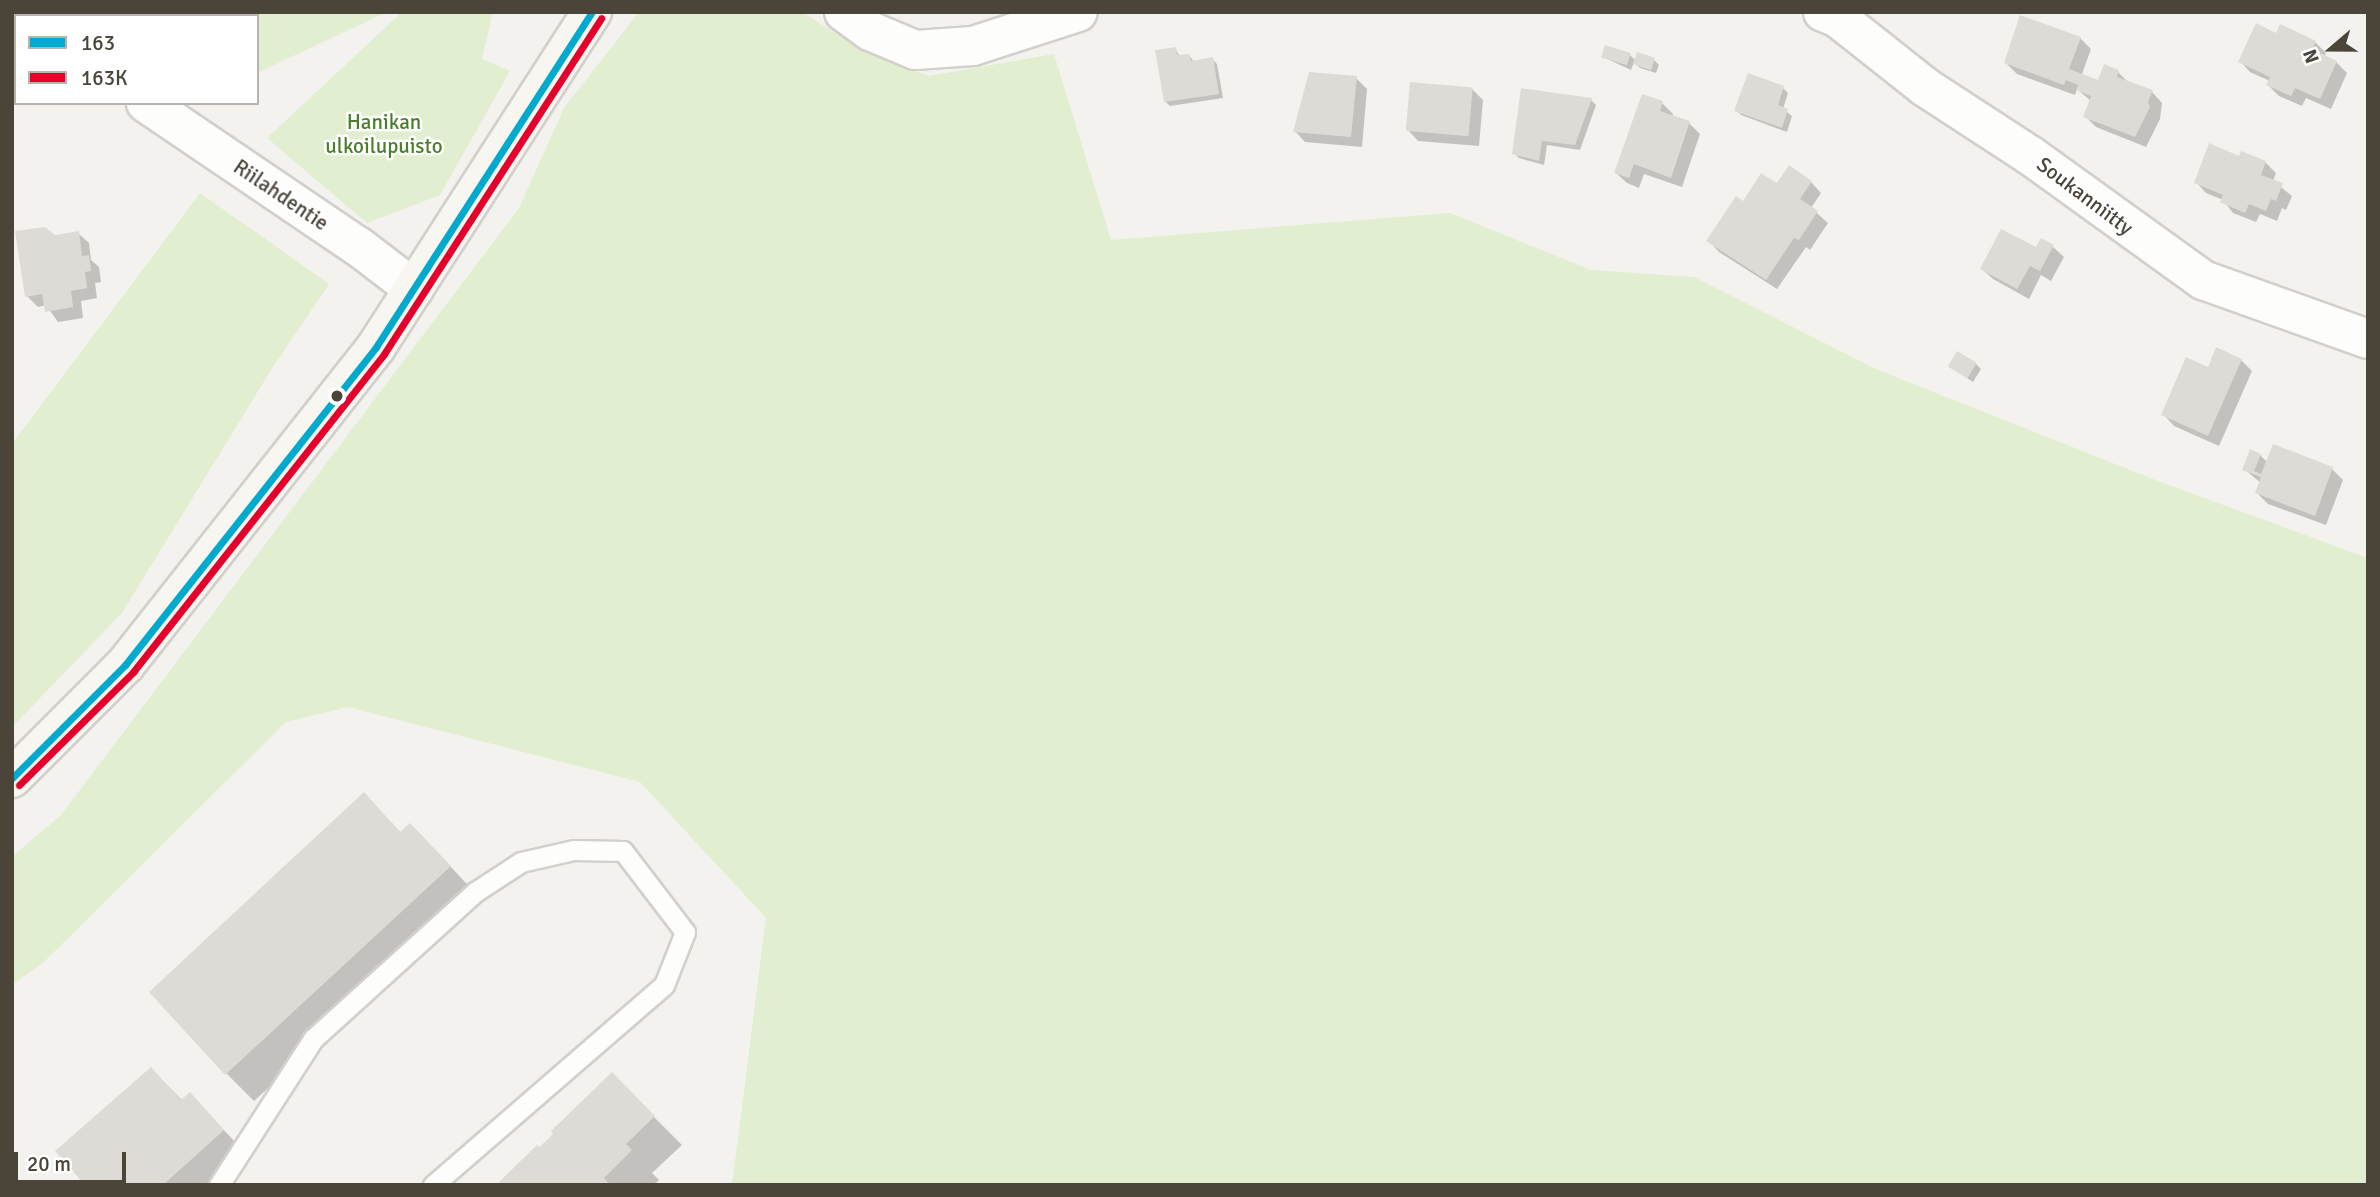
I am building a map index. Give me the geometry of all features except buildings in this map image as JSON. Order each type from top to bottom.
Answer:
[{"type":"main road","points":[[12,778],[125,665],[376,347],[592,12]]},
{"type":"street","points":[[844,12],[870,31],[915,50],[972,46],[1078,12]]},
{"type":"street","name":"Soukanniitty","points":[[1823,12],[1838,18],[1925,87],[2031,156],[2203,280],[2368,339]]},
{"type":"street","name":"Riilahdentie","points":[[149,105],[359,247],[414,289]]},
{"type":"lane","points":[[219,1185],[313,1039],[475,892],[521,862],[575,850],[623,851],[685,932],[664,985],[433,1185]]},
{"type":"green space","points":[[43,12],[387,12],[259,72],[259,14]]},
{"type":"green space","name":"Hanikan ulkoilupuisto","points":[[402,12],[493,12],[482,59],[510,71],[440,195],[367,223],[267,138]]},
{"type":"green space","points":[[639,12],[802,12],[862,50],[929,76],[1054,54],[1111,240],[1450,213],[1591,270],[1694,277],[1878,370],[2158,481],[2368,558],[2368,1185],[732,1185],[766,918],[640,782],[348,707],[286,722],[44,962],[12,985],[12,857],[61,815],[519,208],[564,108]]},
{"type":"green space","points":[[200,193],[329,284],[271,370],[122,613],[12,727],[12,444]]},
{"type":"transit line","name":"163","points":[[12,778],[125,665],[376,347],[592,12]]},
{"type":"transit line","name":"163K","points":[[19,785],[133,672],[384,354],[601,18]]}]
